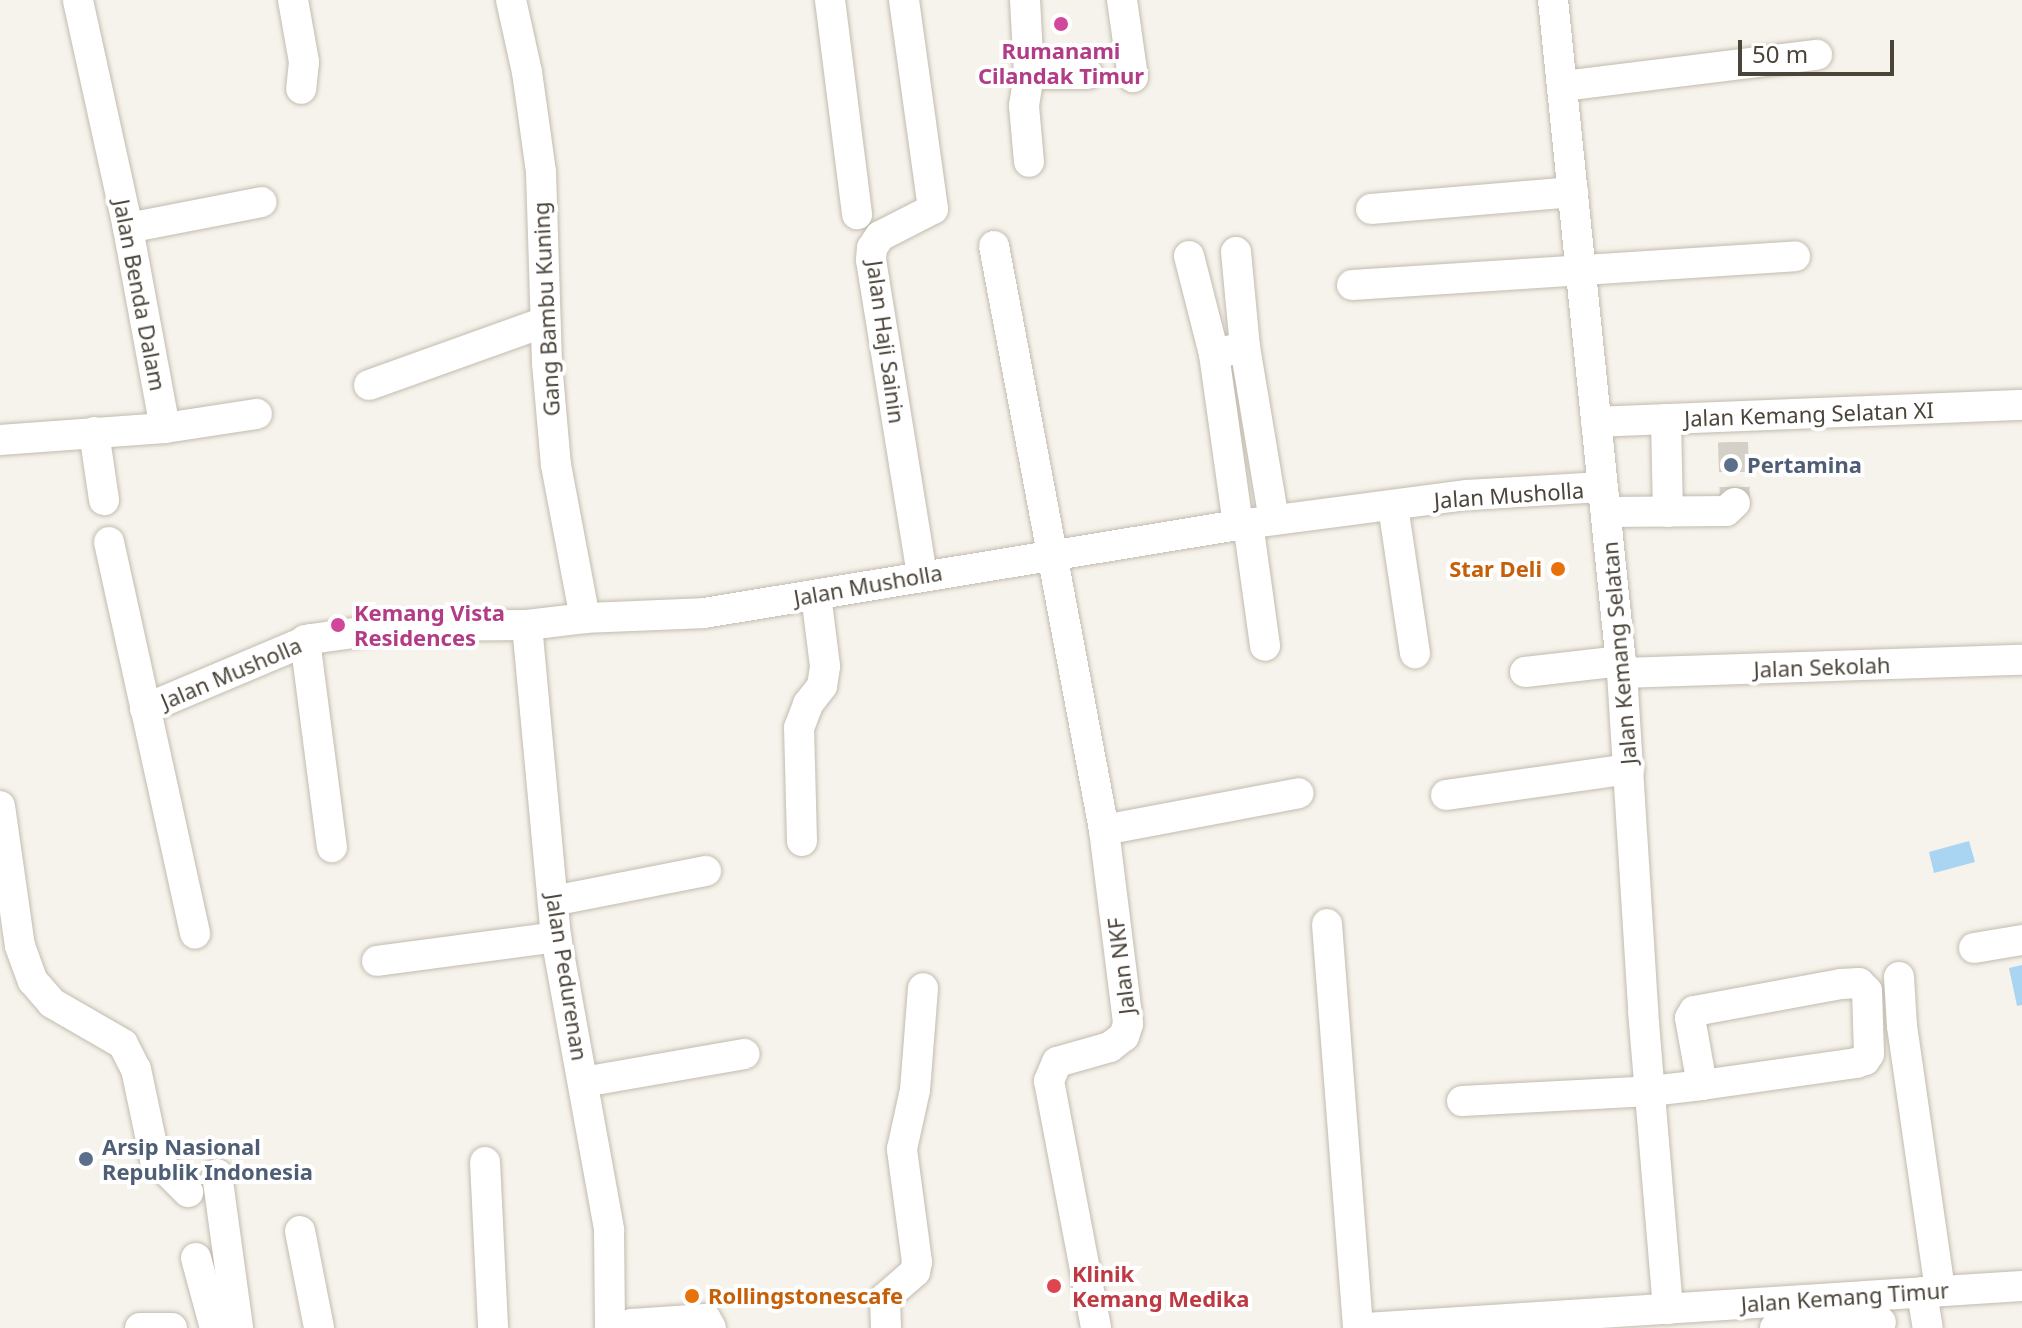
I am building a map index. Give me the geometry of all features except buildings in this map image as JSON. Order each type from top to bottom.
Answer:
[{"type":"street","name":"Jalan Benda Dalam","points":[[78,0],[128,228],[165,428]]},
{"type":"street","points":[[293,0],[304,62],[301,89]]},
{"type":"street","name":"Gang Bambu Kuning","points":[[511,0],[527,72],[541,172],[545,322],[556,465],[585,618]]},
{"type":"street","points":[[830,0],[857,214]]},
{"type":"street","name":"Jalan Haji Sainin","points":[[904,0],[933,209],[880,236],[872,248],[871,260],[922,575]]},
{"type":"street","points":[[1025,0],[1029,74],[1024,96],[1029,162]]},
{"type":"street","points":[[1122,0],[1133,77]]},
{"type":"street","name":"Jalan Kemang Selatan","points":[[1553,0],[1622,667],[1651,1091],[1657,1316]]},
{"type":"street","points":[[1563,86],[1817,55]]},
{"type":"street","points":[[1029,74],[1088,74]]},
{"type":"street","points":[[1371,209],[1573,192]]},
{"type":"street","points":[[128,228],[262,202]]},
{"type":"street","name":"Jalan NKF","points":[[994,246],[1055,555],[1104,830],[1127,1030],[1110,1047],[1057,1062],[1049,1081],[1096,1328]]},
{"type":"street","points":[[1236,252],[1245,347],[1253,523],[1265,646]]},
{"type":"street","points":[[1189,256],[1253,523]]},
{"type":"street","points":[[1352,285],[1795,256]]},
{"type":"street","points":[[369,385],[545,322]]},
{"type":"street","points":[[1214,354],[1245,347]]},
{"type":"street","name":"Jalan Kemang Selatan XI","points":[[1596,422],[1666,419],[1733,429],[2022,405]]},
{"type":"street","points":[[0,440],[165,428],[257,414]]},
{"type":"street","points":[[1666,419],[1668,512]]},
{"type":"street","points":[[94,432],[104,500]]},
{"type":"street","name":"Jalan Musholla","points":[[145,709],[305,640],[404,626],[527,625],[585,618],[704,613],[1253,523],[1467,495],[1605,500],[1668,512],[1726,511],[1735,503]]},
{"type":"street","points":[[1393,506],[1415,653]]},
{"type":"street","points":[[109,542],[195,934]]},
{"type":"street","points":[[802,841],[799,728],[808,704],[822,686],[825,666],[816,595]]},
{"type":"street","name":"Jalan Pedurenan","points":[[527,625],[556,937],[609,1230],[610,1328]]},
{"type":"street","points":[[305,640],[332,847]]},
{"type":"street","name":"Jalan Sekolah","points":[[1525,672],[1622,667],[2022,660]]},
{"type":"street","points":[[1446,795],[1629,769]]},
{"type":"street","points":[[1104,830],[1299,793]]},
{"type":"street","points":[[0,806],[20,946],[33,981],[52,1003],[123,1044],[136,1069],[155,1159],[188,1192]]},
{"type":"street","points":[[553,901],[706,871]]},
{"type":"street","points":[[1327,924],[1358,1328]]},
{"type":"street","points":[[377,961],[556,937]]},
{"type":"street","points":[[1974,948],[2022,940]]},
{"type":"street","points":[[1899,977],[1931,1291],[1928,1328]]},
{"type":"street","points":[[1462,1101],[1651,1091],[1702,1085],[1865,1060],[1869,1054],[1867,991],[1859,983],[1841,984],[1694,1011],[1690,1018],[1702,1085]]},
{"type":"street","points":[[886,1328],[885,1298],[915,1272],[917,1262],[902,1149],[915,1090],[923,988]]},
{"type":"street","points":[[584,1082],[745,1054]]},
{"type":"street","points":[[485,1162],[493,1328]]},
{"type":"street","points":[[217,1174],[238,1328]]},
{"type":"street","points":[[300,1231],[319,1328]]},
{"type":"street","points":[[196,1258],[215,1328]]},
{"type":"street","name":"Jalan Kemang Timur","points":[[1366,1328],[1657,1316],[1767,1319],[1881,1315],[1931,1291],[2022,1286]]},
{"type":"street","points":[[628,1328],[632,1324],[706,1319],[711,1328]]},
{"type":"street","points":[[140,1328],[172,1328]]},
{"type":"water","points":[[1969,841],[1975,862],[1934,873],[1929,852]]},
{"type":"water","points":[[2022,965],[2022,1005],[2017,1006],[2009,968]]},
{"type":"tunnel","points":[[1733,442],[1735,503]]},
{"type":"place","name":"Rumanami Cilandak Timur","points":[[1061,24]]},
{"type":"place","name":"Pertamina","points":[[1731,465]]},
{"type":"place","name":"Star Deli","points":[[1558,569]]},
{"type":"place","name":"Kemang Vista Residences","points":[[338,625]]},
{"type":"place","name":"Arsip Nasional Republik Indonesia","points":[[86,1159]]},
{"type":"place","name":"Klinik Kemang Medika","points":[[1054,1286]]},
{"type":"place","name":"Rollingstonescafe","points":[[692,1296]]}]
